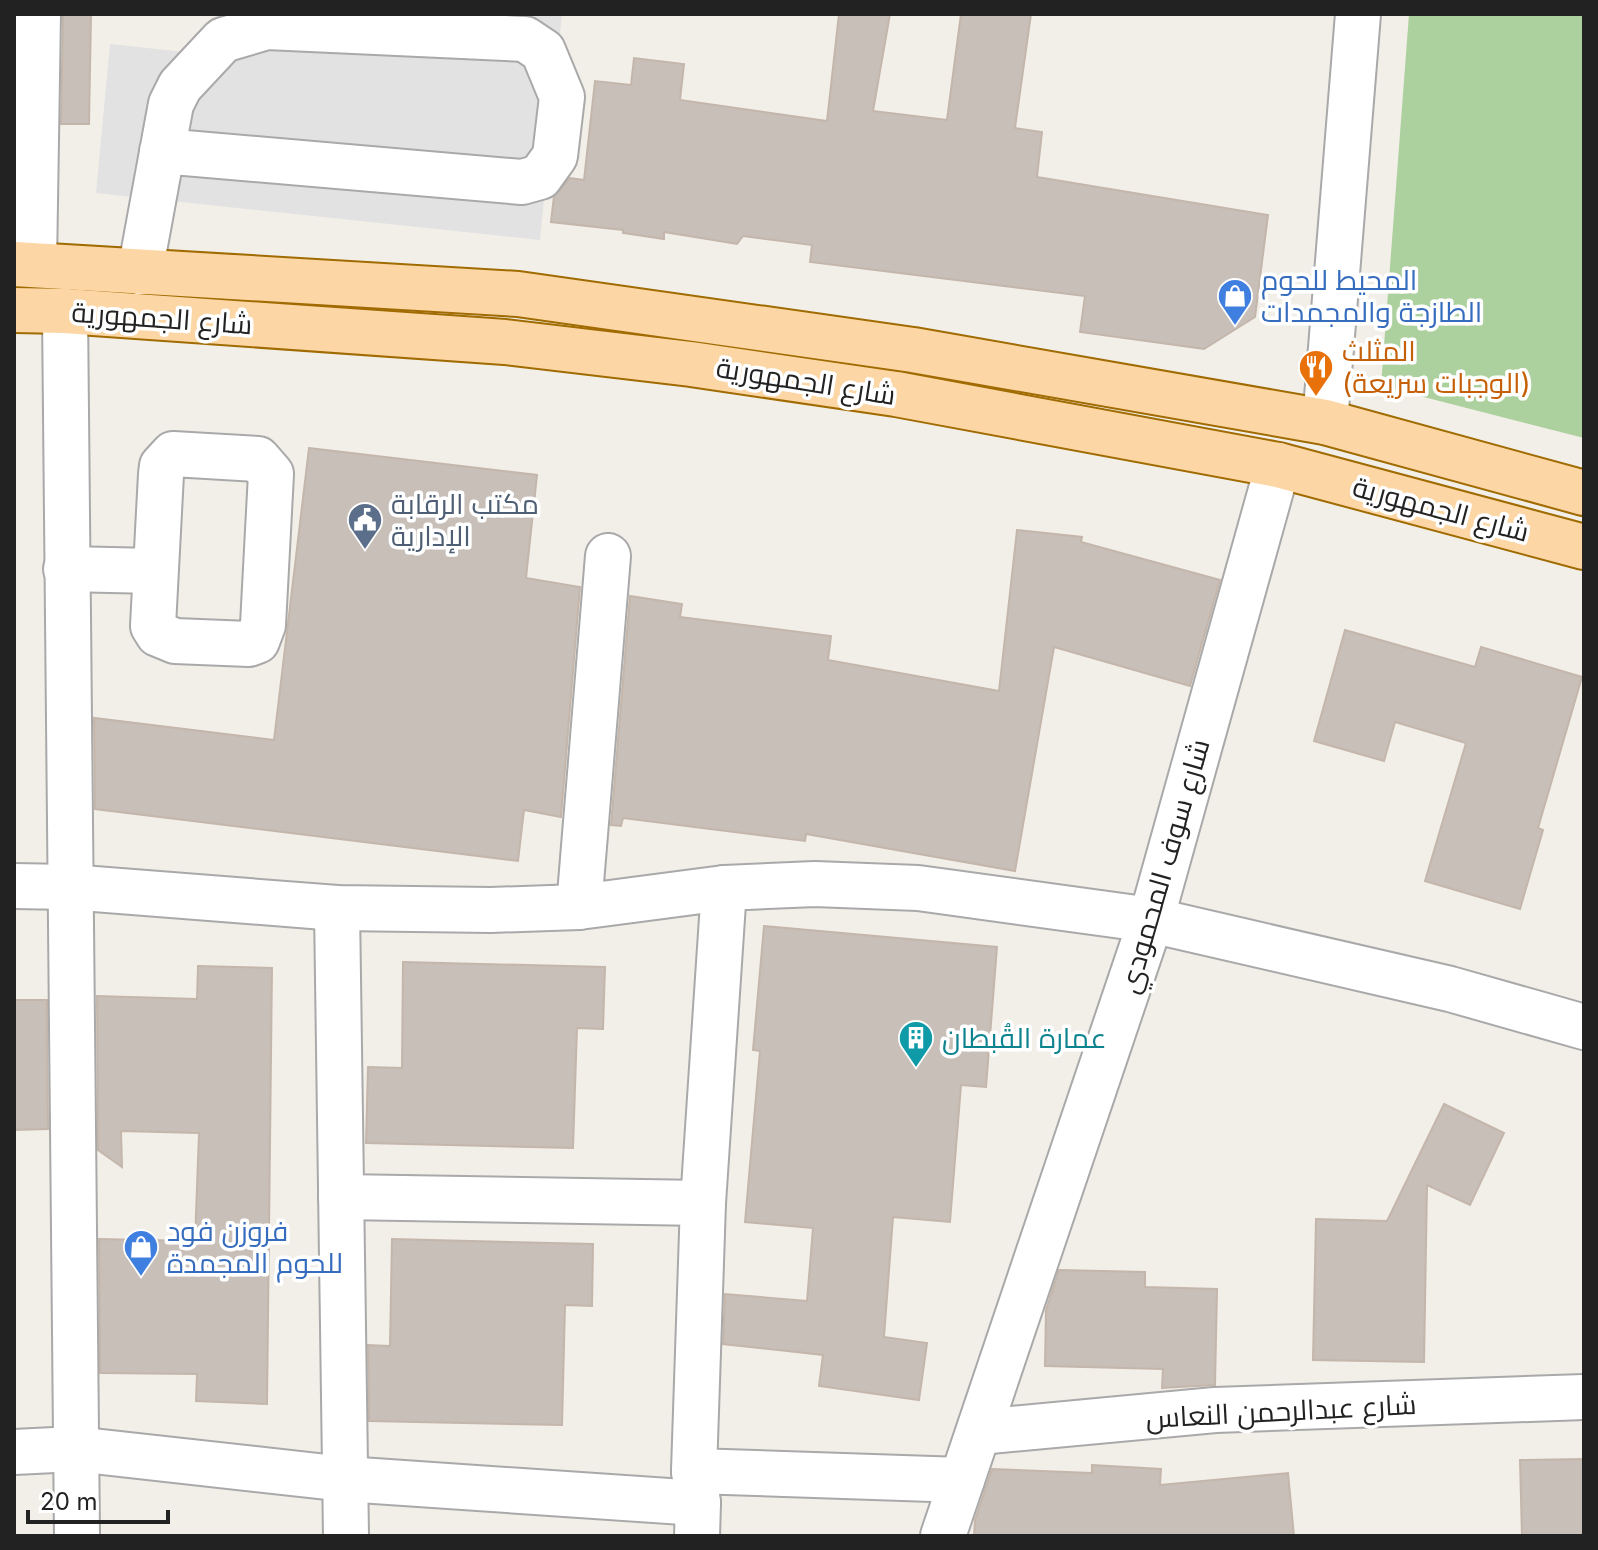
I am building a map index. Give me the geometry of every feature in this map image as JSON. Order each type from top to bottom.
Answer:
[{"type":"main road","name":"شارع الجمهورية","points":[[24,265],[518,294],[913,350],[1325,422],[1584,493]]},
{"type":"main road","name":"شارع الجمهورية","points":[[14,310],[505,342],[691,364],[896,394],[1278,465],[1584,547]]},
{"type":"street","points":[[24,265],[26,65],[38,14]]},
{"type":"street","points":[[1325,422],[1358,14]]},
{"type":"street","points":[[140,272],[162,151],[171,104],[180,86],[223,40],[267,27],[525,39],[543,51],[562,97],[555,156],[540,177],[522,182],[162,151]]},
{"type":"street","points":[[65,311],[77,1536]]},
{"type":"street","points":[[182,454],[258,459],[266,465],[272,484],[263,625],[257,641],[240,645],[175,641],[158,634],[152,616],[155,571],[161,474],[167,459],[182,454]]},
{"type":"street","name":"شارع سوف المحمودي","points":[[943,1536],[1151,920],[1278,465]]},
{"type":"street","points":[[579,907],[608,556]]},
{"type":"street","points":[[66,569],[155,571]]},
{"type":"street","points":[[14,886],[69,887],[337,908],[491,910],[579,907],[724,888],[815,884],[918,888],[1151,920],[1450,989],[1584,1027]]},
{"type":"street","points":[[696,1503],[703,1203],[724,888]]},
{"type":"street","points":[[337,908],[346,1536]]},
{"type":"street","points":[[341,1197],[703,1203]]},
{"type":"street","name":"شارع عبدالرحمن النعاس","points":[[979,1432],[1215,1410],[1584,1397]]},
{"type":"street","points":[[14,1452],[75,1449],[345,1479],[696,1503],[962,1480]]},
{"type":"green space","points":[[1409,14],[1584,14],[1584,438],[1381,386]]},
{"type":"shaded area","points":[[217,14],[562,14],[540,240],[96,193],[110,44],[212,55]]},
{"type":"building","points":[[63,14],[91,14],[89,124],[61,124]]},
{"type":"building","points":[[839,14],[890,14],[873,111],[947,120],[961,14],[1031,14],[1015,128],[1042,132],[1037,177],[1268,215],[1255,317],[1204,349],[1080,332],[1085,296],[810,262],[812,245],[743,236],[737,244],[664,232],[664,239],[623,233],[623,230],[551,222],[554,196],[570,178],[584,180],[595,81],[631,85],[634,58],[684,64],[680,100],[827,121]]},
{"type":"building","points":[[309,448],[537,475],[526,578],[580,587],[561,817],[524,810],[518,861],[95,809],[94,718],[274,740]]},
{"type":"building","points":[[1017,530],[1082,537],[1081,542],[1220,580],[1190,686],[1054,647],[1015,871],[806,834],[805,841],[623,818],[621,826],[611,825],[630,596],[682,604],[680,617],[831,636],[828,660],[999,691]]},
{"type":"building","points":[[1345,630],[1475,667],[1481,647],[1582,677],[1538,828],[1543,830],[1520,909],[1425,881],[1466,743],[1395,722],[1384,761],[1314,741]]},
{"type":"building","name":"عمارة القُبطان","points":[[764,926],[997,947],[986,1087],[961,1085],[950,1222],[893,1217],[884,1337],[927,1343],[919,1400],[819,1386],[823,1355],[723,1344],[725,1294],[807,1301],[813,1228],[745,1222],[760,1051],[753,1050]]},
{"type":"building","points":[[403,962],[605,967],[603,1029],[577,1028],[573,1148],[366,1143],[368,1067],[402,1068]]},
{"type":"building","points":[[198,966],[272,968],[267,1404],[196,1401],[197,1374],[100,1373],[99,1239],[195,1241],[199,1133],[121,1131],[122,1167],[98,1150],[97,996],[197,999]]},
{"type":"building","points":[[14,1000],[47,1000],[48,1129],[14,1130]]},
{"type":"building","points":[[1444,1104],[1504,1133],[1470,1205],[1427,1185],[1424,1362],[1313,1360],[1316,1219],[1387,1221]]},
{"type":"building","points":[[392,1239],[593,1244],[592,1306],[565,1305],[562,1425],[369,1421],[368,1345],[390,1346]]},
{"type":"building","points":[[1059,1270],[1145,1272],[1145,1287],[1217,1289],[1215,1385],[1162,1388],[1163,1369],[1045,1366],[1046,1310]]},
{"type":"building","points":[[1584,1459],[1584,1536],[1522,1536],[1520,1460]]},
{"type":"building","points":[[1092,1465],[1161,1469],[1160,1485],[1288,1473],[1294,1536],[974,1536],[975,1520],[992,1469],[1092,1473]]},
{"type":"place","name":"المحيط للحوم الطازجة والمجمدات","points":[[1235,327]]},
{"type":"place","name":"المثلث (الوجبات سريعة)","points":[[1316,398]]},
{"type":"place","name":"مكتب الرقابة الإدارية","points":[[365,551]]},
{"type":"place","name":"عمارة القُبطان","points":[[916,1069]]},
{"type":"place","name":"فروزن فود للحوم المجمدة","points":[[141,1278]]}]
